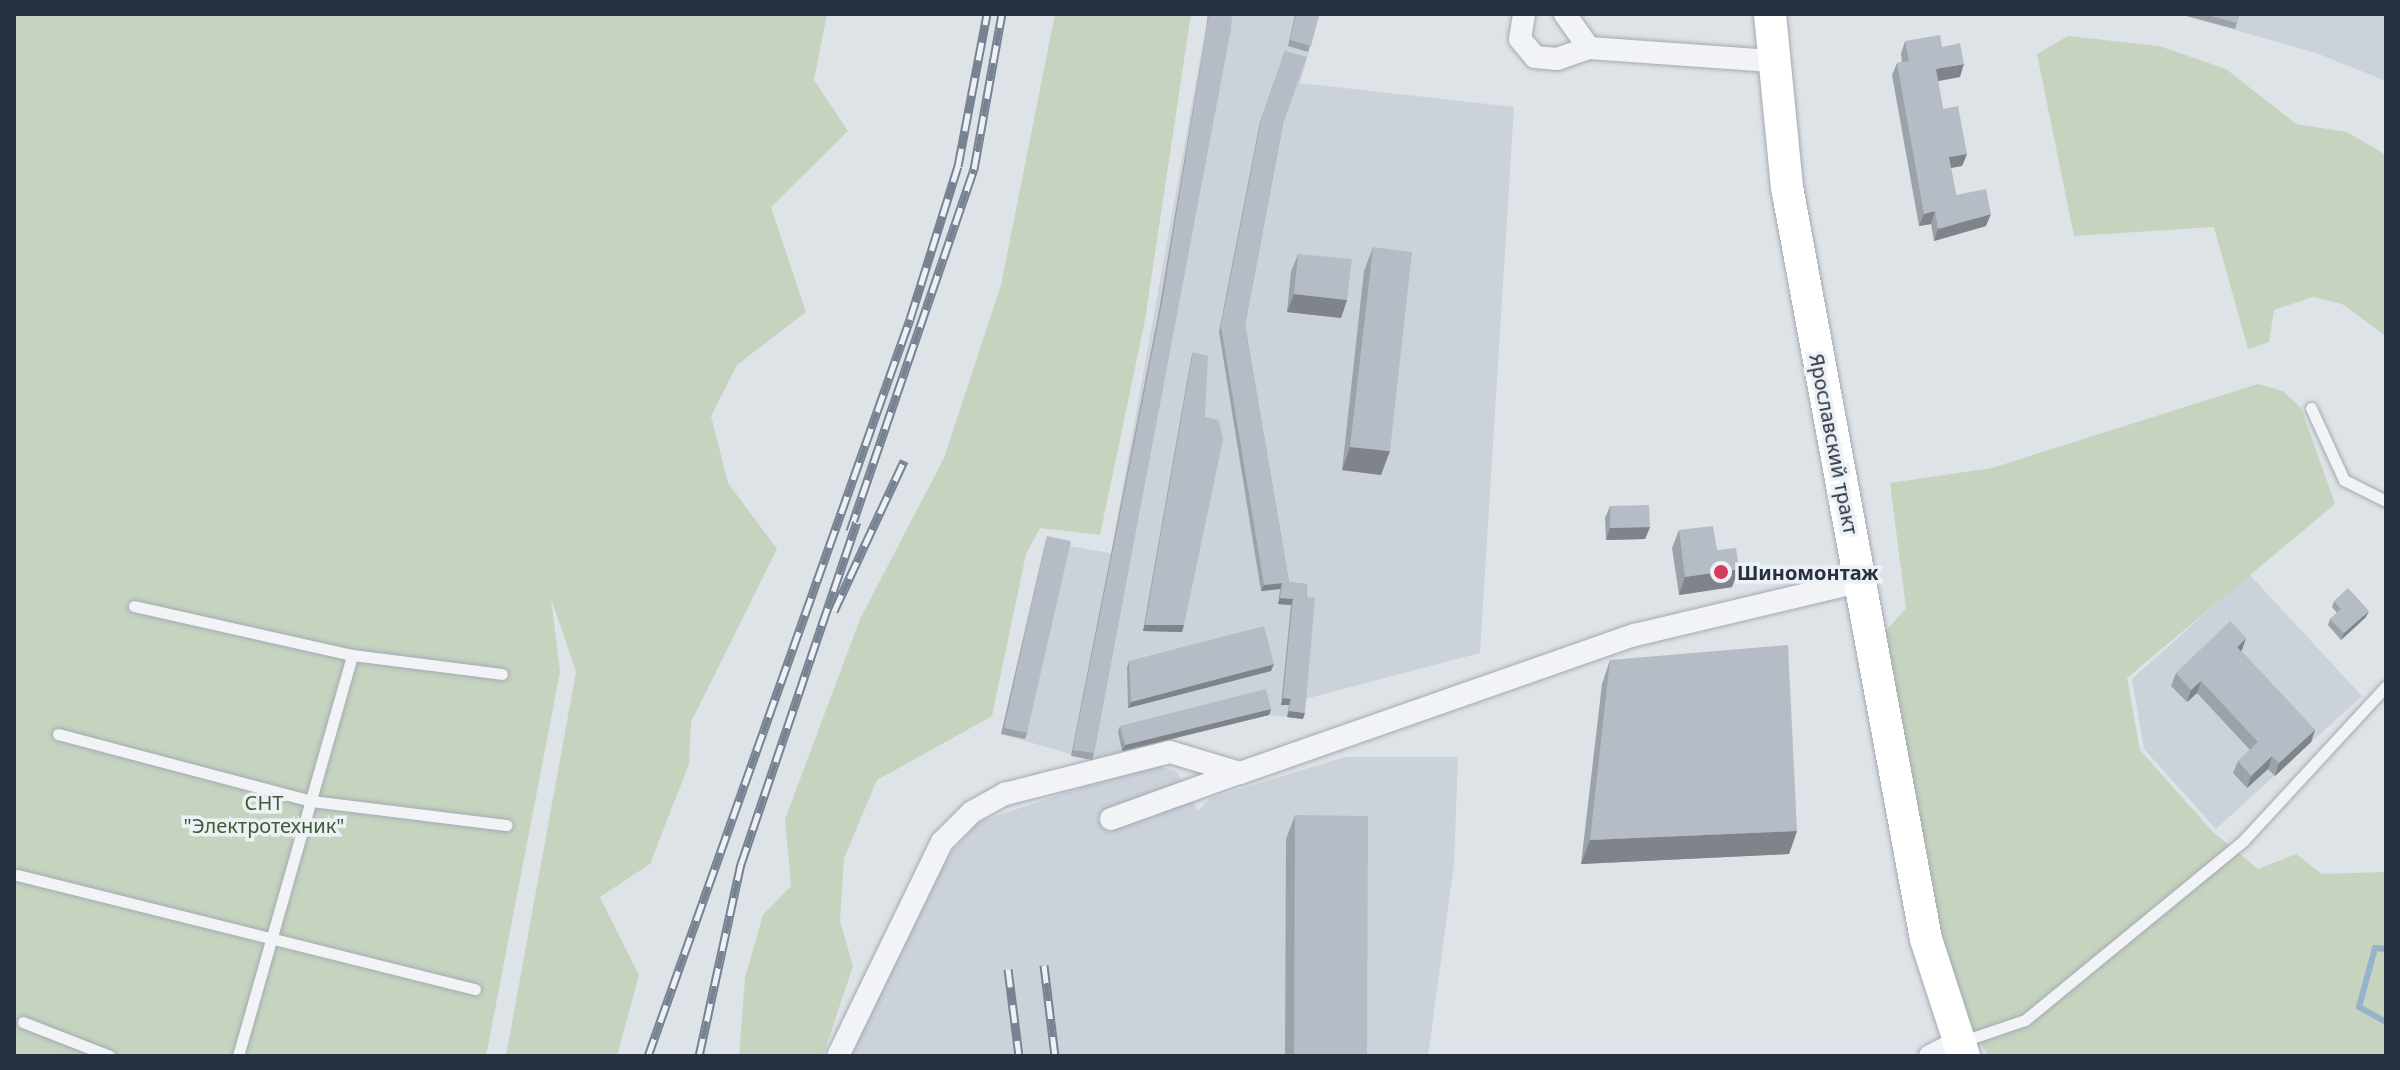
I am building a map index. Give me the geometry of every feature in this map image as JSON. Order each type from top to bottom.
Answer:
[{"type":"street","points":[[1524,14],[1520,39],[1535,57],[1557,59],[1589,48],[1772,61]]},
{"type":"street","points":[[1565,14],[1589,48]]},
{"type":"street","name":"Ярославский тракт","points":[[1770,14],[1772,61],[1787,187],[1926,939],[1961,1049]]},
{"type":"street","points":[[1111,819],[1635,635],[1861,581]]},
{"type":"street","points":[[838,1056],[925,874],[972,812],[1005,794],[1170,752],[1240,773]]},
{"type":"street","points":[[1930,1056],[1961,1049]]},
{"type":"lane","points":[[2311,408],[2344,480],[2386,501]]},
{"type":"lane","points":[[134,606],[352,655],[502,674]]},
{"type":"lane","points":[[238,1056],[352,655]]},
{"type":"lane","points":[[1961,1049],[2025,1020],[2244,840],[2386,686]]},
{"type":"lane","points":[[58,734],[311,801],[507,825]]},
{"type":"lane","points":[[17,875],[475,989]]},
{"type":"lane","points":[[23,1022],[110,1056]]},
{"type":"shaded area","points":[[1208,14],[1320,14],[1300,83],[1514,107],[1480,653],[1305,699],[1303,719],[1269,715],[1091,760],[1001,734],[1045,542],[1111,553]]},
{"type":"shaded area","points":[[2179,14],[2386,14],[2386,81],[2316,53]]},
{"type":"shaded area","points":[[2249,574],[2362,696],[2216,829],[2144,749],[2132,679]]},
{"type":"shaded area","points":[[1345,757],[1458,757],[1454,864],[1428,1056],[847,1056],[938,868],[978,822],[1152,764],[1176,771],[1198,811],[1210,798]]},
{"type":"green space","name":"СНТ \"Электротехник\"","points":[[14,14],[827,14],[814,80],[848,131],[771,207],[806,312],[737,365],[711,416],[728,483],[777,549],[691,722],[689,764],[650,864],[600,897],[639,975],[617,1056],[506,1056],[576,672],[551,598],[560,672],[486,1056],[14,1056]]},
{"type":"green space","points":[[1055,14],[1191,14],[1145,320],[1100,535],[1040,528],[1026,554],[992,716],[877,780],[844,858],[840,921],[853,966],[823,1056],[739,1056],[745,978],[763,915],[791,886],[785,819],[860,619],[944,458],[1001,285]]},
{"type":"green space","points":[[2068,36],[2159,46],[2226,69],[2296,124],[2347,132],[2386,155],[2386,336],[2342,304],[2313,297],[2274,310],[2269,342],[2248,349],[2214,227],[2074,236],[2037,54]]},
{"type":"green space","points":[[2258,384],[2283,391],[2301,408],[2335,504],[2127,678],[2140,750],[2213,832],[2258,869],[2296,854],[2322,874],[2386,872],[2386,1056],[1988,1056],[1957,1000],[1940,935],[1885,632],[1906,608],[1890,483],[1992,468]]},
{"type":"building","points":[[1209,14],[1232,14],[1231,29],[1094,753],[1073,750],[1161,309]]},
{"type":"building","points":[[1296,14],[1319,14],[1311,46],[1290,40]]},
{"type":"building","points":[[2204,14],[2240,14],[2237,23]]},
{"type":"building","points":[[1940,35],[1942,47],[1960,43],[1964,64],[1936,69],[1943,109],[1958,106],[1967,154],[1949,157],[1956,195],[1986,189],[1991,214],[1938,229],[1935,211],[1924,214],[1897,63],[1909,61],[1905,41]]},
{"type":"building","points":[[1285,51],[1307,57],[1283,124],[1245,325],[1289,582],[1307,584],[1306,597],[1315,598],[1305,713],[1289,711],[1291,699],[1283,698],[1293,599],[1280,598],[1282,583],[1264,585],[1221,326],[1262,116]]},
{"type":"building","points":[[1373,247],[1412,252],[1390,451],[1350,447]]},
{"type":"building","points":[[1298,254],[1352,259],[1347,300],[1294,294]]},
{"type":"building","points":[[1193,352],[1208,356],[1205,417],[1219,420],[1223,440],[1184,625],[1145,625]]},
{"type":"building","points":[[1649,505],[1650,527],[1610,528],[1610,506]]},
{"type":"building","points":[[1713,526],[1717,550],[1736,548],[1739,569],[1685,577],[1679,530]]},
{"type":"building","points":[[1047,536],[1071,541],[1027,733],[1004,728]]},
{"type":"building","points":[[2348,588],[2369,611],[2344,633],[2330,619],[2341,609],[2334,601]]},
{"type":"building","points":[[2230,621],[2246,638],[2237,647],[2315,730],[2279,763],[2272,756],[2251,776],[2238,761],[2258,742],[2201,681],[2191,690],[2176,673]]},
{"type":"building","points":[[1264,626],[1274,664],[1131,702],[1129,661]]},
{"type":"building","points":[[1788,645],[1797,831],[1590,840],[1610,660]]},
{"type":"building","points":[[1266,689],[1271,709],[1125,745],[1120,726]]},
{"type":"building","points":[[1295,815],[1368,816],[1367,1056],[1294,1056]]},
{"type":"waterway","points":[[2386,949],[2375,948],[2359,1007],[2386,1022]]},
{"type":"railway","points":[[648,1056],[910,319],[958,166],[987,14]]},
{"type":"railway","points":[[850,531],[974,169],[1002,14]]},
{"type":"railway","points":[[834,611],[904,461]]},
{"type":"railway","points":[[699,1056],[741,864],[857,522]]},
{"type":"railway","points":[[1044,965],[1055,1056]]},
{"type":"railway","points":[[1008,969],[1019,1056]]},
{"type":"place","name":"Шиномонтаж","points":[[1721,572]]}]
